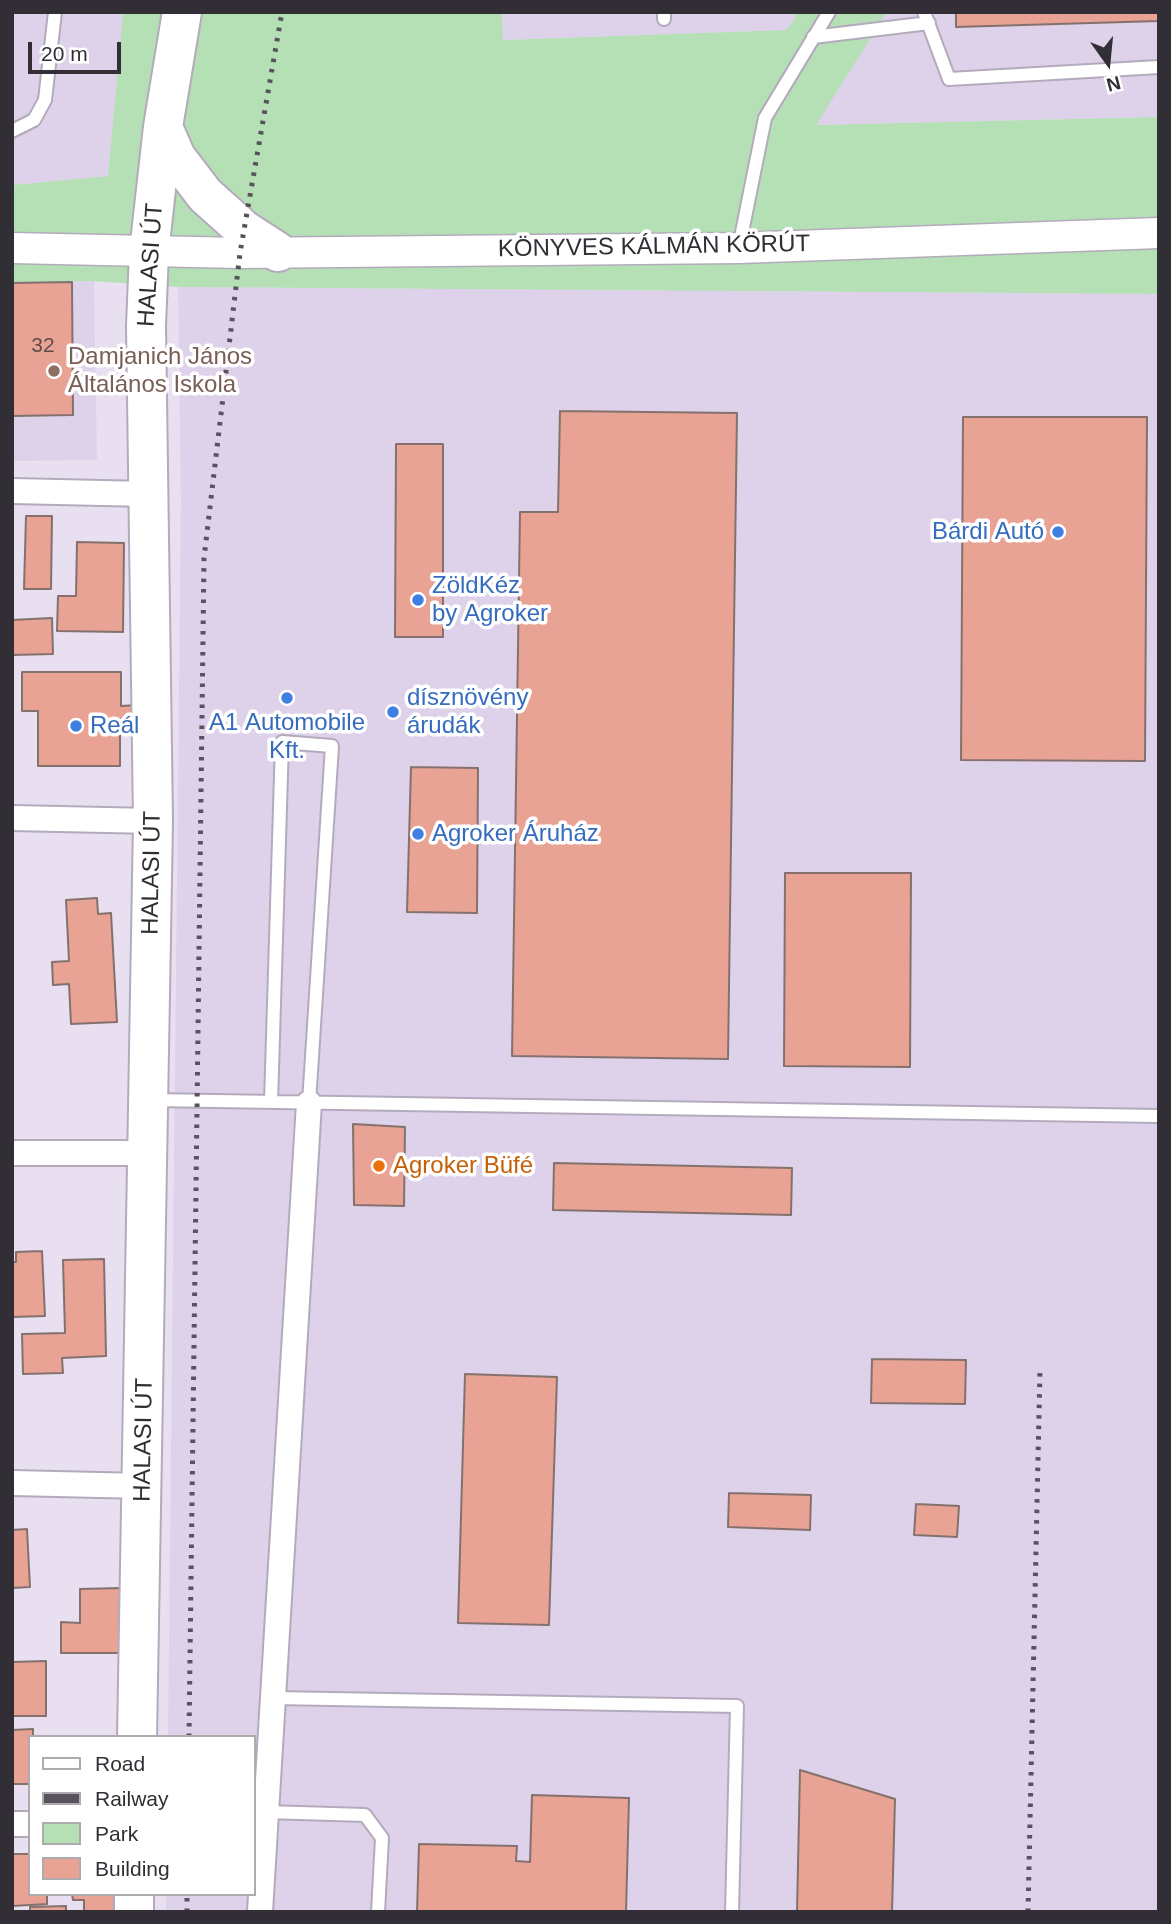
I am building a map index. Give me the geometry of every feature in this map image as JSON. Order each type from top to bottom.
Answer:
[{"type":"main road","name":"HALASI ÚT","points":[[137,1735],[144,1486],[153,821],[148,494],[149,252],[163,127],[182,12]]},
{"type":"main road","points":[[163,127],[176,157],[205,195],[244,230],[278,252]]},
{"type":"street","name":"KÖNYVES KÁLMÁN KÖRÚT","points":[[12,248],[278,252],[739,248],[1159,233]]},
{"type":"street","points":[[12,491],[148,494]]},
{"type":"street","points":[[12,818],[153,821]]},
{"type":"street","points":[[260,1912],[309,1103]]},
{"type":"street","points":[[12,1153],[147,1153]]},
{"type":"street","points":[[12,1483],[144,1486]]},
{"type":"lane","points":[[12,131],[34,120],[44,100],[55,12]]},
{"type":"lane","points":[[739,248],[765,118],[829,12]]},
{"type":"lane","points":[[813,37],[927,18],[949,79],[1159,67]]},
{"type":"lane","points":[[271,1102],[282,742],[332,746],[309,1103]]},
{"type":"lane","points":[[149,1100],[1159,1116]]},
{"type":"lane","points":[[273,1698],[737,1706],[732,1912]]},
{"type":"lane","points":[[266,1812],[365,1815],[382,1838],[378,1912]]},
{"type":"shaded area","points":[[12,12],[123,12],[108,176],[12,185]]},
{"type":"shaded area","points":[[502,12],[794,12],[795,19],[786,30],[503,40]]},
{"type":"shaded area","points":[[887,12],[1159,12],[1159,117],[815,125]]},
{"type":"shaded area","name":"Damjanich János Általános Iskola","points":[[94,281],[97,460],[12,461],[12,283]]},
{"type":"shaded area","points":[[178,287],[1159,294],[1159,1912],[166,1912],[166,1896],[256,1896],[256,1735],[168,1735],[181,499]]},
{"type":"green space","points":[[123,12],[502,12],[503,40],[786,30],[795,19],[794,12],[887,12],[816,125],[1159,117],[1159,294],[178,287],[94,281],[12,283],[12,185],[108,176]]},
{"type":"building","points":[[956,12],[1159,12],[1159,21],[956,27]]},
{"type":"building","points":[[72,282],[73,415],[12,416],[12,283]]},
{"type":"building","points":[[560,411],[737,413],[728,1059],[512,1056],[520,512],[558,512]]},
{"type":"building","points":[[963,417],[1147,417],[1145,761],[961,760]]},
{"type":"building","points":[[396,444],[443,444],[443,637],[395,637]]},
{"type":"building","points":[[26,516],[52,516],[51,589],[24,589]]},
{"type":"building","points":[[77,542],[124,543],[123,632],[57,631],[58,596],[76,596]]},
{"type":"building","points":[[52,618],[53,654],[12,655],[12,620]]},
{"type":"building","points":[[22,672],[121,672],[121,706],[138,705],[138,719],[120,719],[120,766],[38,766],[38,711],[22,711]]},
{"type":"building","points":[[411,767],[478,768],[477,913],[407,912]]},
{"type":"building","points":[[785,873],[911,873],[910,1067],[784,1066]]},
{"type":"building","points":[[97,898],[98,914],[111,913],[117,1022],[71,1024],[69,984],[53,985],[52,962],[69,961],[66,900]]},
{"type":"building","name":"Agroker Büfé","points":[[353,1124],[405,1127],[404,1206],[354,1205]]},
{"type":"building","points":[[554,1163],[792,1168],[791,1215],[553,1210]]},
{"type":"building","points":[[42,1251],[45,1316],[12,1317],[12,1262],[16,1262],[16,1252]]},
{"type":"building","points":[[104,1259],[106,1356],[62,1358],[63,1373],[23,1374],[22,1334],[65,1333],[63,1260]]},
{"type":"building","points":[[872,1359],[966,1360],[965,1404],[871,1403]]},
{"type":"building","points":[[465,1374],[557,1377],[549,1625],[458,1623]]},
{"type":"building","points":[[729,1493],[811,1495],[810,1530],[728,1527]]},
{"type":"building","points":[[916,1504],[959,1506],[957,1537],[914,1535]]},
{"type":"building","points":[[27,1529],[30,1587],[12,1588],[12,1530]]},
{"type":"building","points":[[122,1588],[122,1653],[61,1653],[61,1622],[80,1623],[80,1589]]},
{"type":"building","points":[[46,1661],[46,1716],[12,1716],[12,1662]]},
{"type":"building","points":[[33,1729],[33,1735],[28,1735],[28,1784],[12,1784],[12,1730]]},
{"type":"building","points":[[800,1770],[895,1799],[892,1912],[797,1912]]},
{"type":"building","points":[[532,1795],[629,1798],[626,1912],[417,1912],[419,1844],[517,1846],[516,1861],[530,1862]]},
{"type":"building","points":[[12,1854],[28,1854],[28,1896],[47,1896],[47,1904],[12,1906]]},
{"type":"building","points":[[72,1896],[115,1896],[116,1912],[84,1912],[84,1900],[73,1900]]},
{"type":"building","points":[[66,1906],[66,1912],[30,1912],[30,1907]]},
{"type":"railway","points":[[189,1735],[204,558],[240,253],[282,12]]},
{"type":"railway","points":[[1028,1912],[1040,1369]]},
{"type":"railway","points":[[187,1896],[187,1912]]},
{"type":"place","name":"Damjanich János Általános Iskola","points":[[54,371]]},
{"type":"place","name":"Bárdi Autó","points":[[1058,532]]},
{"type":"place","name":"ZöldKéz by Agroker","points":[[418,600]]},
{"type":"place","name":"A1 Automobile Kft.","points":[[287,698]]},
{"type":"place","name":"dísznövény árudák","points":[[393,712]]},
{"type":"place","name":"Reál","points":[[76,726]]},
{"type":"place","name":"Agroker Áruház","points":[[418,834]]},
{"type":"place","name":"Agroker Büfé","points":[[379,1166]]}]
